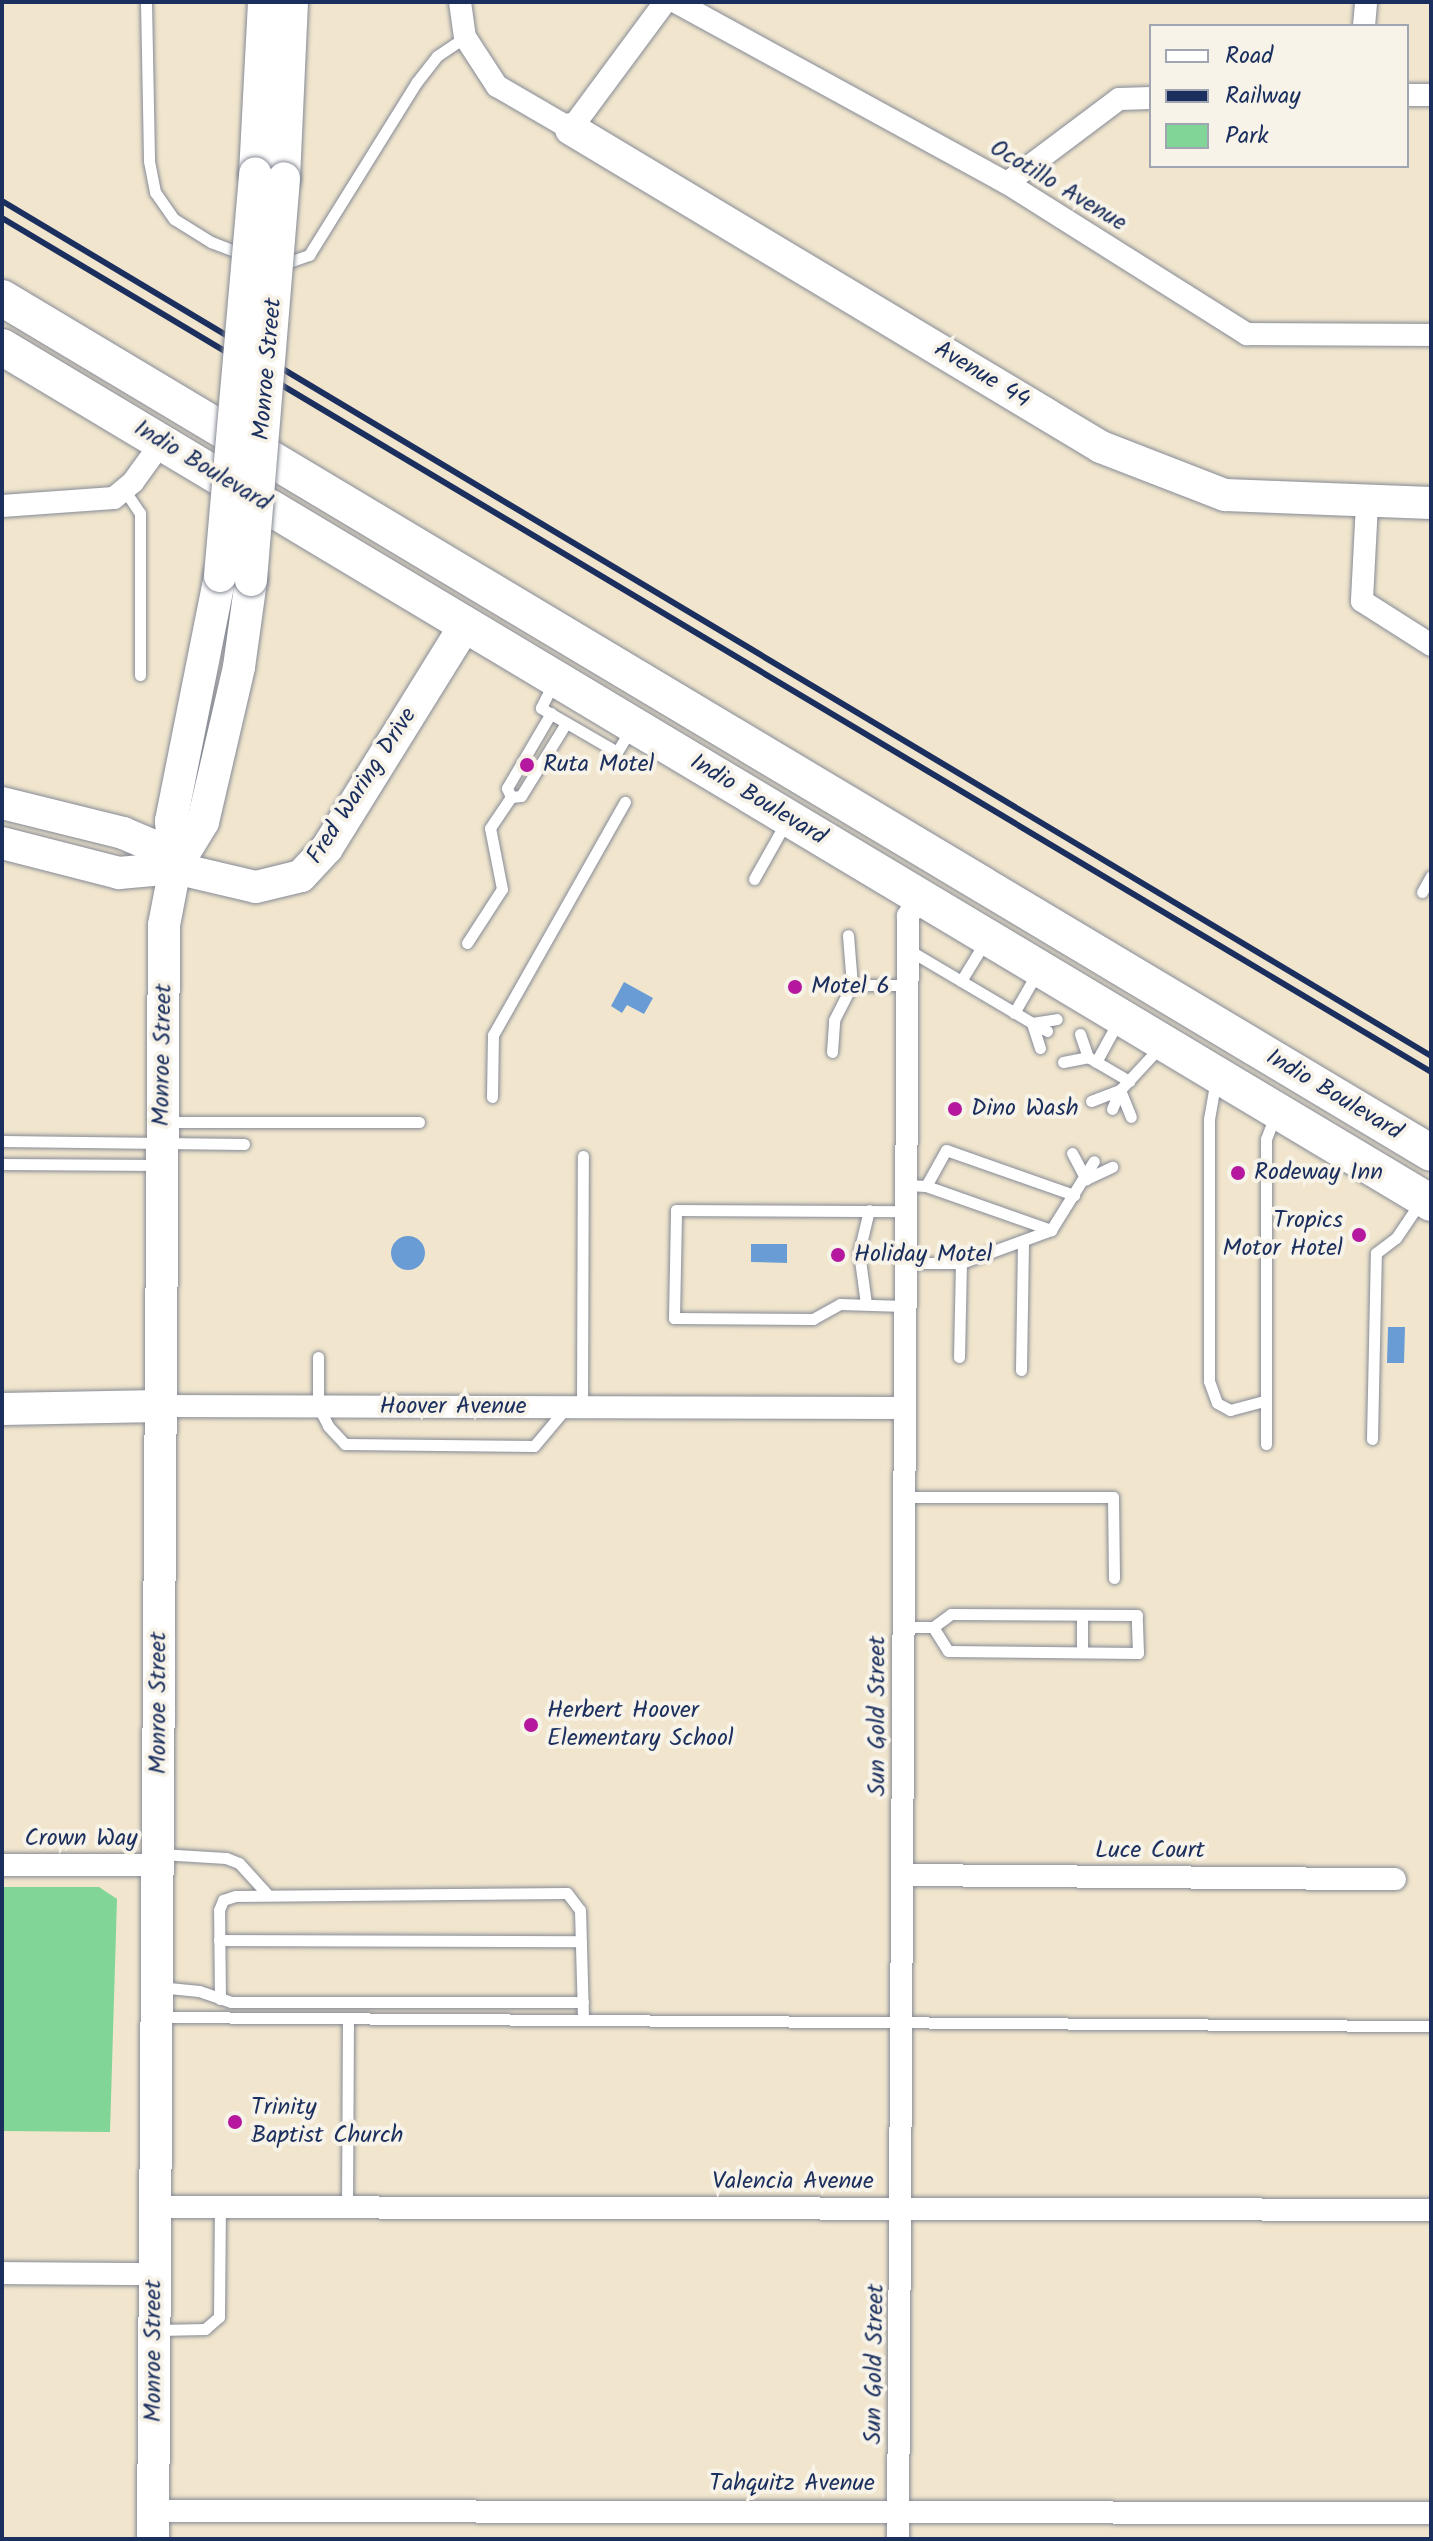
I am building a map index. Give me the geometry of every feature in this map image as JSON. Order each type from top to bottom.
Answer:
[{"type":"main road","name":"Monroe Street","points":[[264,2],[270,176]]},
{"type":"main road","name":"Monroe Street","points":[[153,2525],[164,925],[175,868],[203,822],[239,667],[236,578],[270,176],[292,2]]},
{"type":"main road","name":"Avenue 44","points":[[571,129],[1101,447],[1225,495],[1367,504],[1431,503]]},
{"type":"main road","name":"Indio Boulevard","points":[[2,298],[1431,1153]]},
{"type":"main road","name":"Indio Boulevard","points":[[2,347],[1427,1200]]},
{"type":"main road","points":[[283,515],[342,530],[427,580],[436,575],[436,558]]},
{"type":"main road","points":[[436,558],[456,588],[466,624],[483,615],[501,615],[619,686],[674,699]]},
{"type":"main road","name":"Fred Waring Drive","points":[[2,843],[119,873],[175,868],[256,887],[301,876],[327,848],[466,624]]},
{"type":"main road","name":"Fred Waring Drive","points":[[2,803],[123,833],[151,845],[175,868]]},
{"type":"main road","points":[[883,824],[906,857],[920,897],[942,891],[966,895],[1058,950],[1120,966]]},
{"type":"main road","name":"Hoover Avenue","points":[[2,1409],[160,1406]]},
{"type":"street","points":[[460,2],[465,37],[497,86],[571,129],[665,2]]},
{"type":"street","name":"Ocotillo Avenue","points":[[676,2],[1007,183],[1247,334],[1431,335]]},
{"type":"street","points":[[1364,24],[1366,2]]},
{"type":"street","points":[[1409,95],[1431,95]]},
{"type":"street","points":[[1007,183],[1119,99],[1149,98]]},
{"type":"street","points":[[2,506],[99,503],[125,491],[162,442]]},
{"type":"street","points":[[1367,504],[1362,601],[1431,645]]},
{"type":"street","name":"Sun Gold Street","points":[[898,2539],[904,2208],[905,1211],[916,1185],[907,949],[908,916],[920,897]]},
{"type":"street","name":"Hoover Avenue","points":[[160,1406],[904,1408]]},
{"type":"street","name":"Crown Way","points":[[2,1865],[159,1859]]},
{"type":"street","name":"Luce Court","points":[[904,1875],[1395,1879]]},
{"type":"street","name":"Valencia Avenue","points":[[155,2207],[1431,2210]]},
{"type":"street","points":[[2,2273],[155,2274]]},
{"type":"street","name":"Tahquitz Avenue","points":[[153,2525],[898,2510],[1431,2513]]},
{"type":"lane","points":[[146,2],[155,192],[174,219],[211,242],[286,265],[316,246],[416,83],[437,56],[465,37]]},
{"type":"lane","points":[[125,491],[140,513],[140,675]]},
{"type":"lane","points":[[556,678],[541,708],[617,752],[634,725]]},
{"type":"lane","points":[[511,797],[507,788],[551,713]]},
{"type":"lane","points":[[511,797],[521,796],[566,723]]},
{"type":"lane","points":[[467,943],[502,889],[490,828],[511,797]]},
{"type":"lane","points":[[492,1097],[493,1035],[625,802]]},
{"type":"lane","points":[[754,879],[788,818]]},
{"type":"lane","points":[[1422,892],[1431,876]]},
{"type":"lane","points":[[832,1052],[834,1020],[852,985],[848,935]]},
{"type":"lane","points":[[961,981],[988,938]]},
{"type":"lane","points":[[907,949],[1047,1031]]},
{"type":"lane","points":[[1014,1013],[1040,969]]},
{"type":"lane","points":[[852,985],[907,985]]},
{"type":"lane","points":[[1092,1059],[1120,1017]]},
{"type":"lane","points":[[1032,1023],[1057,1019]]},
{"type":"lane","points":[[1032,1023],[1040,1048]]},
{"type":"lane","points":[[1080,1034],[1092,1059]]},
{"type":"lane","points":[[1112,1109],[1124,1085],[1164,1043]]},
{"type":"lane","points":[[1071,1047],[1092,1059],[1124,1085],[1131,1117]]},
{"type":"lane","points":[[1063,1062],[1092,1059]]},
{"type":"lane","points":[[1217,1075],[1209,1119],[1209,1381],[1217,1403],[1230,1410],[1263,1401]]},
{"type":"lane","points":[[1091,1101],[1124,1085]]},
{"type":"lane","points":[[1266,1444],[1263,1401],[1266,1139],[1277,1111]]},
{"type":"lane","points":[[2,1164],[162,1144],[419,1122]]},
{"type":"lane","points":[[2,1141],[244,1144]]},
{"type":"lane","points":[[1051,1230],[916,1185],[946,1150],[1074,1195]]},
{"type":"lane","points":[[1072,1153],[1086,1179]]},
{"type":"lane","points":[[318,1357],[318,1406],[328,1426],[345,1444],[534,1446],[574,1407],[583,1156]]},
{"type":"lane","points":[[905,1263],[961,1263],[1023,1243],[1051,1230],[1086,1179],[1094,1161]]},
{"type":"lane","points":[[1086,1179],[1112,1167]]},
{"type":"lane","points":[[1372,1439],[1376,1253],[1396,1238],[1427,1200]]},
{"type":"lane","points":[[904,1306],[840,1304],[813,1319],[674,1318],[676,1210],[905,1211]]},
{"type":"lane","points":[[866,1304],[859,1252],[869,1210]]},
{"type":"lane","points":[[1021,1370],[1023,1243]]},
{"type":"lane","points":[[959,1357],[961,1263]]},
{"type":"lane","points":[[904,1497],[1113,1497],[1114,1578]]},
{"type":"lane","points":[[904,1627],[933,1627],[951,1614],[1137,1615],[1138,1653],[948,1651],[933,1627]]},
{"type":"lane","points":[[1082,1615],[1082,1652]]},
{"type":"lane","points":[[159,1859],[226,1858],[239,1863],[268,1895]]},
{"type":"lane","points":[[220,1999],[219,1940],[223,1900],[268,1895],[567,1893],[580,1910],[583,2019]]},
{"type":"lane","points":[[219,1940],[581,1941]]},
{"type":"lane","points":[[158,2002],[220,1999],[583,2002]]},
{"type":"lane","points":[[158,2002],[348,2018],[1431,2026]]},
{"type":"lane","points":[[347,2207],[348,2018]]},
{"type":"lane","points":[[154,2330],[205,2329],[219,2317],[220,2207]]},
{"type":"green space","points":[[2,1887],[99,1887],[117,1899],[110,2132],[2,2131]]},
{"type":"water","points":[[624,982],[653,998],[644,1014],[627,1005],[622,1013],[611,1006]]},
{"type":"water","points":[[408,1236],[420,1241],[425,1253],[420,1265],[408,1270],[396,1265],[391,1253],[396,1241]]},
{"type":"water","points":[[751,1244],[787,1244],[787,1263],[751,1262]]},
{"type":"water","points":[[1388,1327],[1405,1327],[1404,1363],[1387,1363]]},
{"type":"railway","points":[[2,201],[1431,1056]]},
{"type":"railway","points":[[2,218],[1431,1072]]},
{"type":"place","name":"Ruta Motel","points":[[527,765]]},
{"type":"place","name":"Motel 6","points":[[795,987]]},
{"type":"place","name":"Dino Wash","points":[[955,1109]]},
{"type":"place","name":"Rodeway Inn","points":[[1238,1173]]},
{"type":"place","name":"Tropics Motor Hotel","points":[[1359,1235]]},
{"type":"place","name":"Holiday Motel","points":[[838,1255]]},
{"type":"place","name":"Herbert Hoover Elementary School","points":[[531,1725]]},
{"type":"place","name":"Trinity Baptist Church","points":[[235,2122]]}]
